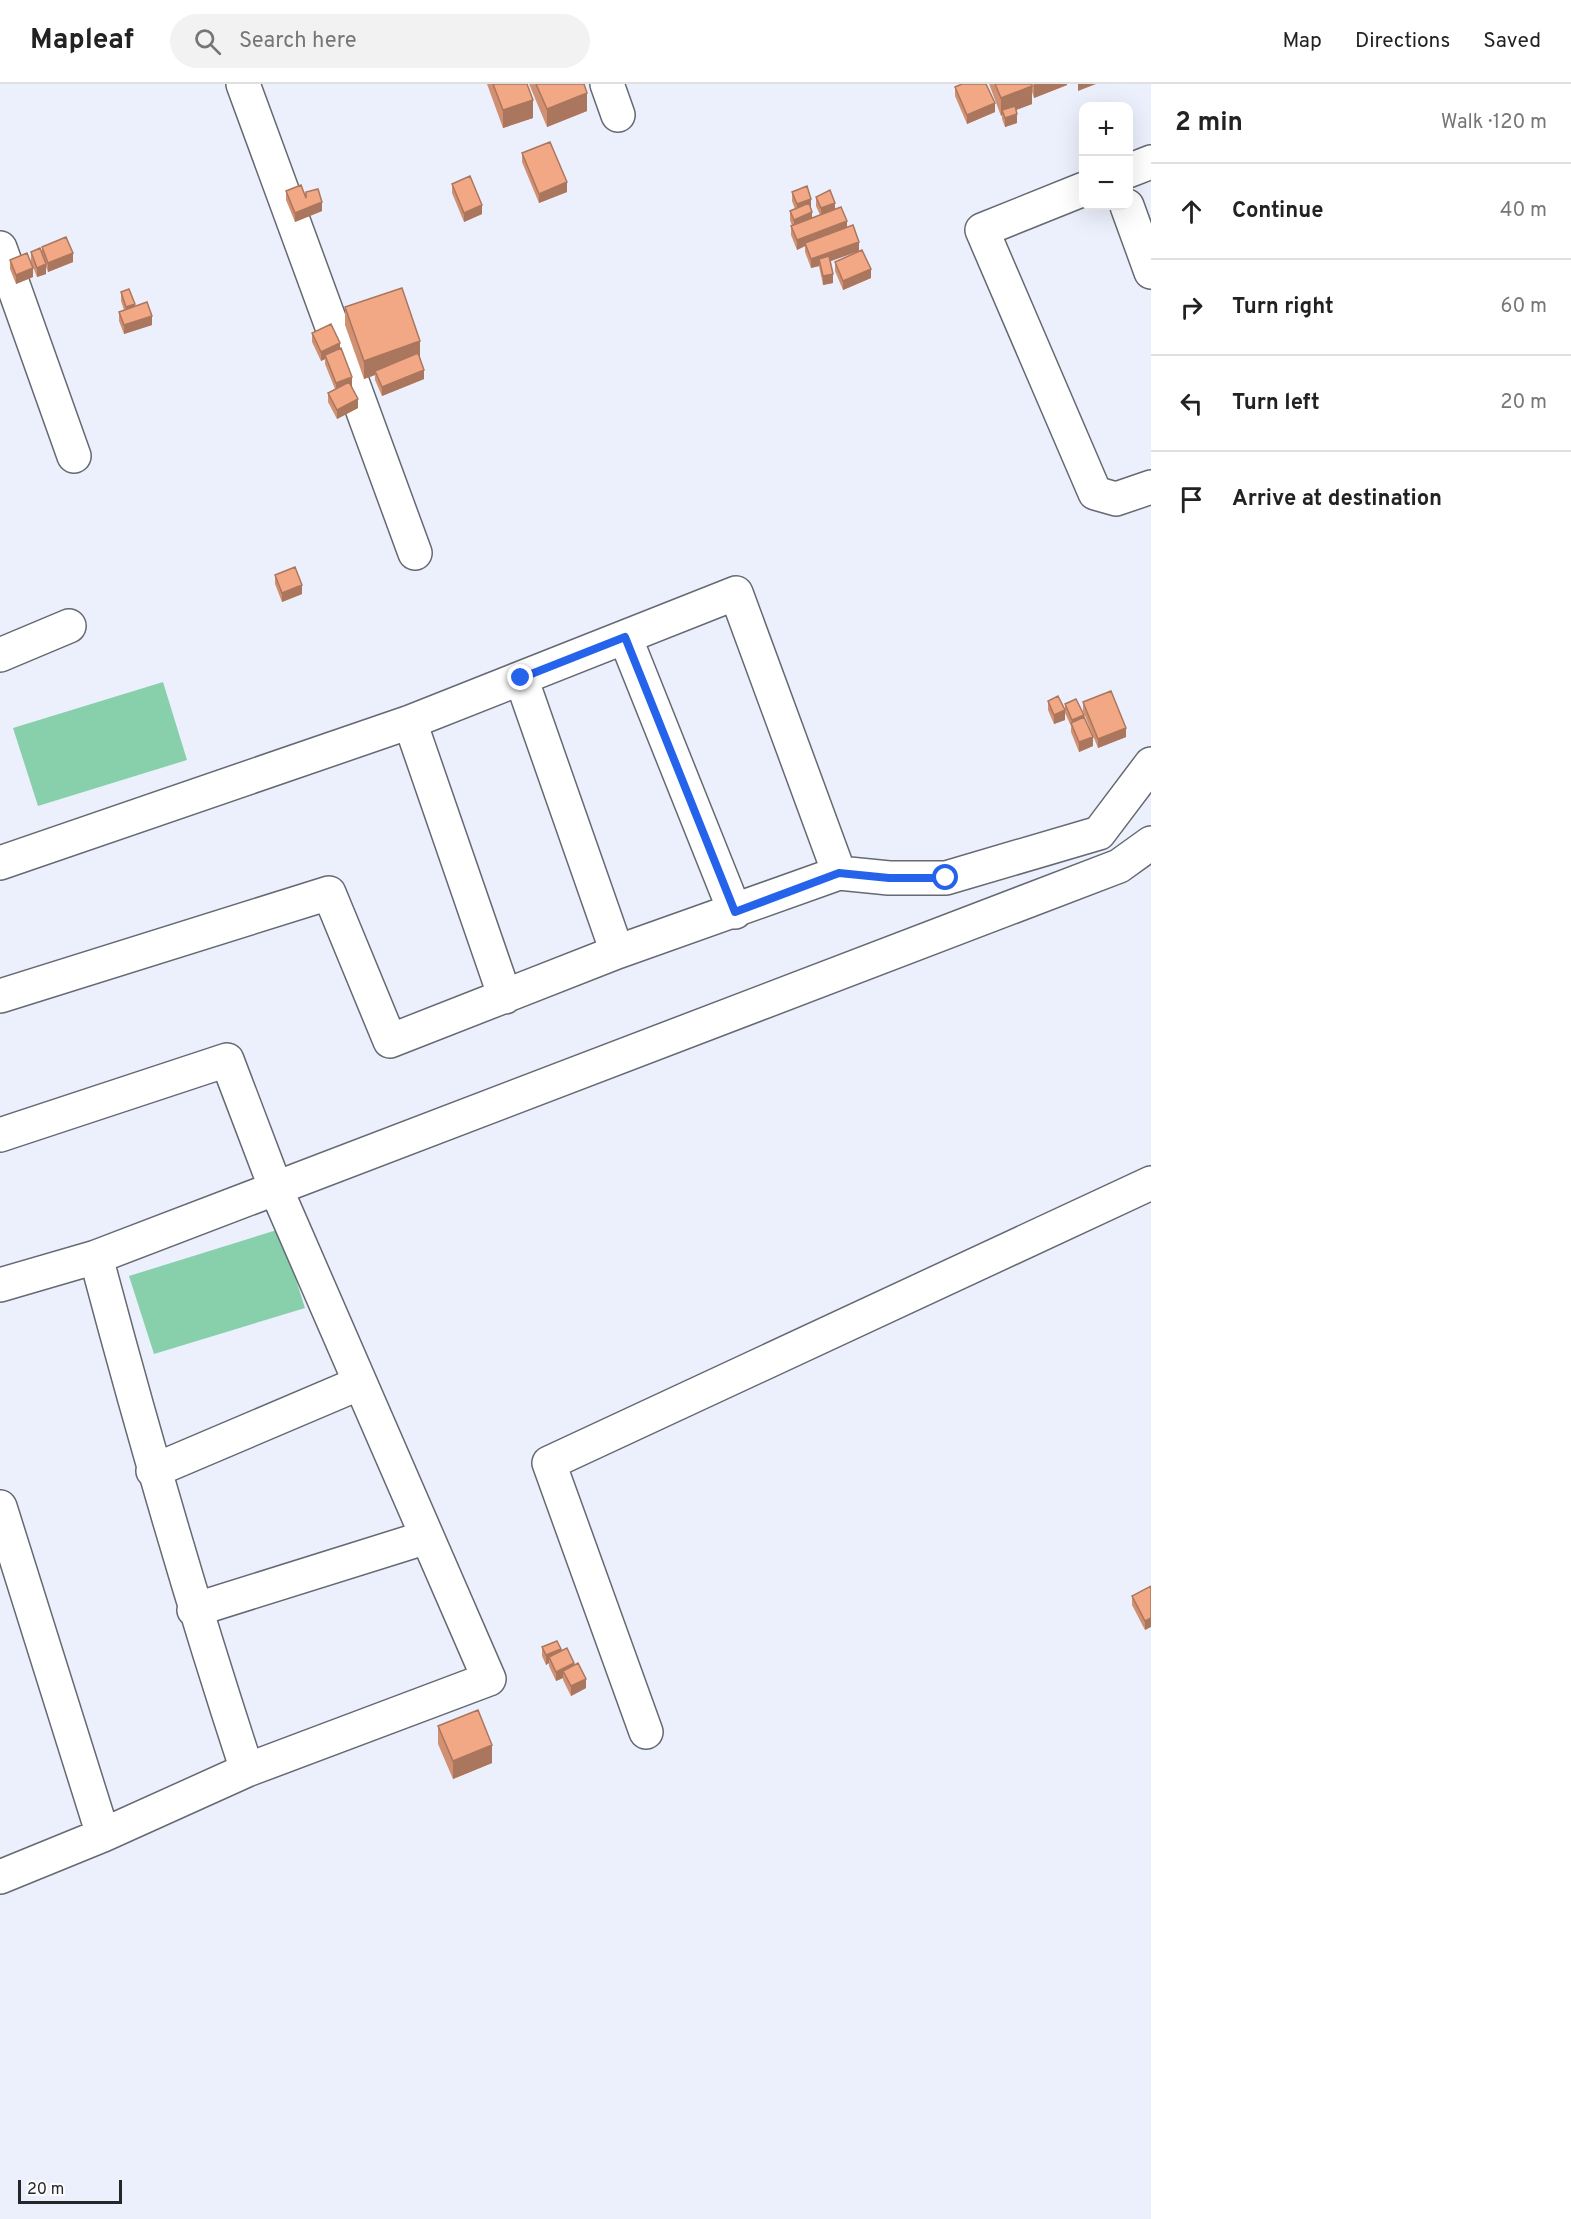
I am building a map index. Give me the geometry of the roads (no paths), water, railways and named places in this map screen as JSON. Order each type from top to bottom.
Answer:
[{"type":"street","points":[[243,84],[415,553]]},
{"type":"street","points":[[607,84],[618,115]]},
{"type":"street","points":[[1133,169],[1151,162]]},
{"type":"street","points":[[1079,191],[982,230],[1095,493],[1116,499],[1151,487]]},
{"type":"street","points":[[1128,210],[1151,272]]},
{"type":"street","points":[[0,248],[74,456]]},
{"type":"street","points":[[0,863],[410,722],[736,593],[839,873]]},
{"type":"street","points":[[0,655],[69,626]]},
{"type":"street","points":[[625,637],[735,912]]},
{"type":"street","points":[[521,678],[617,952]]},
{"type":"street","points":[[410,722],[505,997]]},
{"type":"street","points":[[0,996],[329,893],[390,1041],[617,952],[735,912],[839,873],[889,878],[946,878],[1099,833],[1151,764]]},
{"type":"street","points":[[0,1285],[96,1257],[276,1190],[1119,866],[1151,843]]},
{"type":"street","points":[[0,1135],[227,1060],[276,1190],[489,1680],[247,1770],[103,1835],[0,1877]]},
{"type":"street","points":[[646,1732],[549,1463],[1151,1183]]},
{"type":"street","points":[[96,1257],[153,1471],[194,1610],[247,1770]]},
{"type":"street","points":[[153,1471],[360,1383]]},
{"type":"street","points":[[0,1507],[103,1835]]},
{"type":"street","points":[[194,1610],[427,1537]]}]
